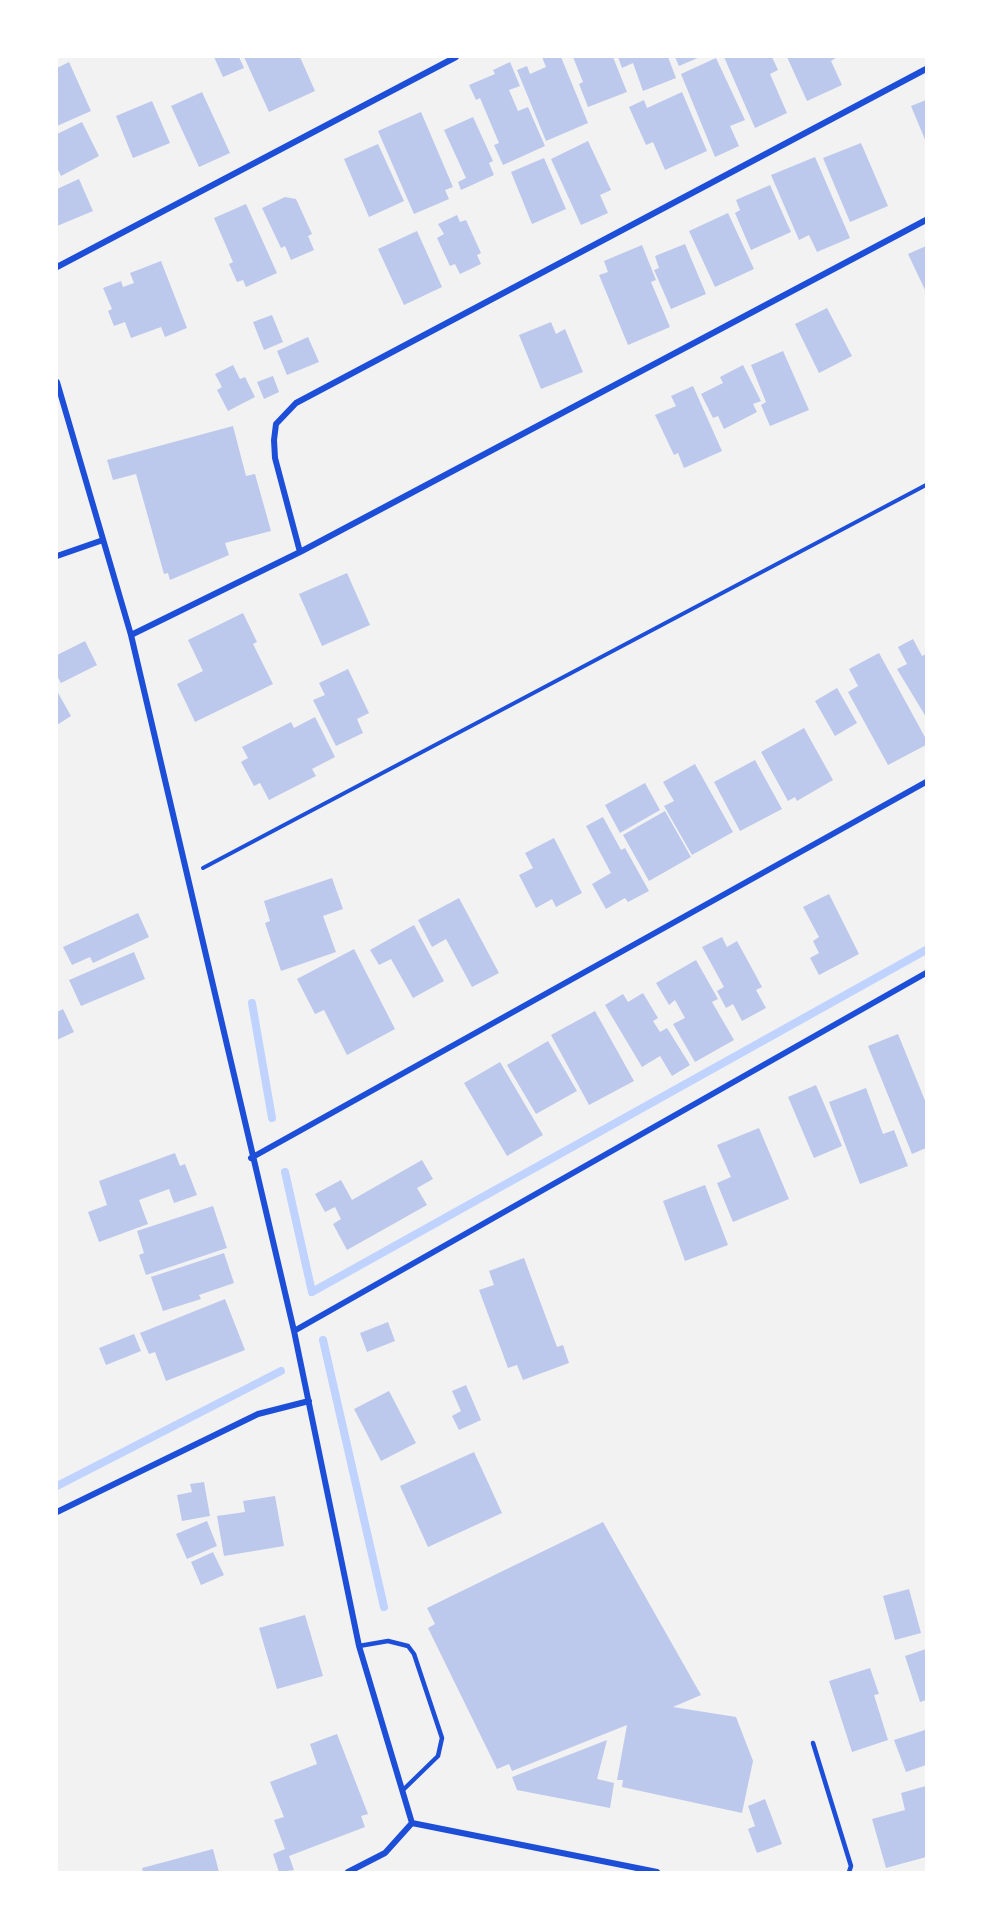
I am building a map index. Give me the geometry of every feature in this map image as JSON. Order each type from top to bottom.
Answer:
[{"type":"street","points":[[57,267],[456,57]]},
{"type":"street","points":[[300,552],[275,458],[274,440],[276,424],[296,403],[926,69]]},
{"type":"street","points":[[131,635],[300,552],[926,220]]},
{"type":"street","points":[[57,382],[131,635],[189,876],[251,1158],[294,1331],[359,1647],[412,1823]]},
{"type":"street","points":[[57,556],[103,540]]},
{"type":"street","points":[[251,1158],[926,782]]},
{"type":"street","points":[[294,1331],[926,973]]},
{"type":"street","points":[[57,1512],[258,1414],[309,1401]]},
{"type":"street","points":[[348,1872],[385,1853],[412,1823]]},
{"type":"street","points":[[412,1823],[657,1872]]},
{"type":"lane","points":[[359,1647],[388,1641],[408,1646],[414,1654],[442,1738],[438,1756],[403,1790]]},
{"type":"lane","points":[[813,1743],[851,1866],[849,1872]]},
{"type":"path","points":[[189,876],[926,485]]},
{"type":"building","points":[[214,57],[239,57],[244,68],[223,77]]},
{"type":"building","points":[[244,57],[300,57],[315,91],[269,112]]},
{"type":"building","points":[[542,57],[561,57],[588,123],[546,141],[517,70],[527,66],[530,74],[546,67]]},
{"type":"building","points":[[573,57],[613,57],[627,92],[588,107],[579,84],[583,82]]},
{"type":"building","points":[[618,57],[668,57],[676,78],[643,91],[633,63],[622,68]]},
{"type":"building","points":[[675,57],[700,57],[679,66]]},
{"type":"building","points":[[724,57],[772,57],[778,70],[770,74],[787,113],[755,128]]},
{"type":"building","points":[[787,57],[837,57],[831,61],[842,85],[807,101]]},
{"type":"building","points":[[716,58],[745,120],[730,126],[739,146],[715,157],[681,74]]},
{"type":"building","points":[[69,62],[91,111],[57,126],[57,68]]},
{"type":"building","points":[[510,62],[520,86],[509,90],[518,111],[528,107],[545,146],[503,165],[494,145],[499,143],[480,98],[476,100],[469,85],[495,74],[493,70]]},
{"type":"building","points":[[202,92],[230,153],[199,167],[171,106]]},
{"type":"building","points":[[682,92],[707,151],[665,170],[653,142],[646,145],[629,107],[644,100],[647,108]]},
{"type":"building","points":[[926,100],[926,142],[911,106]]},
{"type":"building","points":[[152,101],[170,143],[133,158],[116,116]]},
{"type":"building","points":[[421,112],[453,187],[445,190],[449,199],[414,214],[378,131]]},
{"type":"building","points":[[473,117],[493,161],[489,163],[494,175],[461,190],[458,182],[466,178],[444,130]]},
{"type":"building","points":[[82,122],[99,156],[61,176],[57,168],[57,134]]},
{"type":"building","points":[[588,141],[611,190],[600,195],[608,213],[581,225],[551,159]]},
{"type":"building","points":[[861,143],[888,206],[850,222],[823,158]]},
{"type":"building","points":[[378,144],[404,201],[369,217],[344,159]]},
{"type":"building","points":[[815,157],[850,238],[817,252],[809,235],[799,240],[771,175]]},
{"type":"building","points":[[544,158],[566,209],[532,224],[511,172]]},
{"type":"building","points":[[79,179],[93,211],[57,226],[57,189]]},
{"type":"building","points":[[770,185],[791,232],[751,250],[735,213],[740,210],[736,200]]},
{"type":"building","points":[[285,197],[296,199],[312,234],[308,236],[314,250],[291,260],[285,246],[281,248],[262,208]]},
{"type":"building","points":[[246,204],[277,273],[246,287],[243,280],[237,282],[229,264],[233,262],[214,218]]},
{"type":"building","points":[[728,213],[754,269],[715,287],[689,231]]},
{"type":"building","points":[[457,215],[460,222],[466,220],[481,253],[477,255],[481,264],[460,274],[455,264],[450,266],[437,238],[444,234],[438,224]]},
{"type":"building","points":[[417,231],[442,287],[404,305],[378,249]]},
{"type":"building","points":[[685,244],[706,294],[671,309],[654,270],[659,268],[655,256]]},
{"type":"building","points":[[642,245],[656,280],[651,282],[670,327],[628,345],[599,275],[608,272],[604,261]]},
{"type":"building","points":[[926,246],[926,292],[908,254]]},
{"type":"building","points":[[161,261],[187,328],[165,337],[161,327],[131,338],[125,322],[114,326],[108,311],[112,309],[103,288],[121,281],[123,287],[134,283],[130,273]]},
{"type":"building","points":[[827,308],[852,356],[819,373],[795,324]]},
{"type":"building","points":[[272,315],[283,342],[264,350],[253,322]]},
{"type":"building","points":[[551,322],[556,334],[565,329],[583,372],[541,389],[519,335]]},
{"type":"building","points":[[308,337],[319,362],[287,375],[277,351]]},
{"type":"building","points":[[783,351],[809,410],[770,426],[761,405],[766,402],[751,365]]},
{"type":"building","points":[[233,365],[240,379],[245,377],[255,397],[228,411],[217,390],[222,387],[215,374]]},
{"type":"building","points":[[743,365],[761,401],[753,404],[757,412],[724,429],[718,416],[713,418],[701,394],[723,383],[720,377]]},
{"type":"building","points":[[273,376],[279,392],[264,399],[257,382]]},
{"type":"building","points":[[693,386],[722,451],[684,468],[678,453],[674,455],[655,415],[676,406],[671,396]]},
{"type":"building","points":[[233,426],[246,476],[255,474],[271,531],[225,543],[229,555],[170,580],[168,573],[164,574],[136,474],[113,480],[107,460]]},
{"type":"building","points":[[347,573],[370,625],[322,646],[299,594]]},
{"type":"building","points":[[243,613],[257,642],[253,644],[273,684],[195,722],[177,684],[203,671],[188,640]]},
{"type":"building","points":[[913,639],[922,656],[926,654],[926,717],[897,669],[907,664],[898,647]]},
{"type":"building","points":[[85,641],[97,665],[61,683],[57,676],[57,655]]},
{"type":"building","points":[[879,653],[926,739],[926,745],[888,765],[848,692],[858,686],[849,669]]},
{"type":"building","points":[[348,669],[369,713],[357,719],[363,733],[336,746],[313,700],[325,695],[319,683]]},
{"type":"building","points":[[837,688],[857,723],[835,736],[815,701]]},
{"type":"building","points":[[57,691],[71,716],[57,725]]},
{"type":"building","points":[[315,717],[335,757],[312,769],[316,776],[269,800],[260,783],[254,786],[241,762],[248,758],[242,747],[291,722],[294,728]]},
{"type":"building","points":[[804,728],[833,780],[797,801],[795,797],[788,801],[761,752]]},
{"type":"building","points":[[755,760],[782,809],[740,831],[714,782]]},
{"type":"building","points":[[695,764],[733,832],[692,855],[664,806],[674,801],[663,782]]},
{"type":"building","points":[[645,783],[660,810],[620,833],[605,805]]},
{"type":"building","points":[[665,811],[691,857],[649,881],[623,835]]},
{"type":"building","points":[[603,817],[621,850],[625,848],[649,891],[628,902],[625,898],[606,909],[592,884],[611,873],[586,826]]},
{"type":"building","points":[[554,838],[582,893],[556,907],[552,899],[536,908],[519,875],[533,868],[525,853]]},
{"type":"building","points":[[332,878],[343,909],[323,916],[336,952],[281,971],[265,923],[270,921],[264,901]]},
{"type":"building","points":[[829,894],[859,954],[819,975],[810,958],[819,953],[813,941],[819,937],[803,907]]},
{"type":"building","points":[[459,898],[499,973],[472,987],[446,939],[432,947],[418,920]]},
{"type":"building","points":[[138,913],[149,937],[93,963],[90,957],[72,965],[63,947]]},
{"type":"building","points":[[414,925],[444,981],[413,998],[391,959],[379,965],[370,950]]},
{"type":"building","points":[[722,937],[727,947],[737,941],[762,987],[756,990],[766,1008],[742,1021],[733,1004],[726,1008],[717,991],[724,987],[702,947]]},
{"type":"building","points":[[354,949],[395,1029],[347,1055],[324,1010],[315,1014],[297,979]]},
{"type":"building","points":[[134,952],[145,979],[81,1006],[69,980]]},
{"type":"building","points":[[696,960],[718,999],[712,1002],[734,1040],[695,1062],[673,1024],[685,1018],[675,1000],[669,1005],[656,983]]},
{"type":"building","points":[[643,993],[658,1018],[653,1021],[660,1032],[667,1028],[690,1065],[672,1076],[660,1056],[642,1067],[605,1005],[623,994],[628,1002]]},
{"type":"building","points":[[63,1009],[74,1032],[57,1040],[57,1012]]},
{"type":"building","points":[[595,1011],[634,1081],[589,1105],[551,1035]]},
{"type":"building","points":[[898,1034],[926,1103],[926,1148],[912,1154],[868,1046]]},
{"type":"building","points":[[548,1041],[577,1091],[536,1114],[507,1065]]},
{"type":"building","points":[[500,1062],[543,1135],[507,1156],[464,1083]]},
{"type":"building","points":[[816,1085],[842,1146],[814,1158],[788,1097]]},
{"type":"building","points":[[866,1088],[883,1134],[894,1130],[908,1166],[860,1184],[829,1102]]},
{"type":"building","points":[[759,1128],[789,1199],[733,1222],[717,1183],[731,1177],[717,1145]]},
{"type":"building","points":[[175,1153],[180,1166],[185,1164],[197,1195],[174,1203],[169,1189],[139,1200],[148,1224],[99,1242],[88,1212],[107,1205],[99,1181]]},
{"type":"building","points":[[422,1160],[433,1179],[417,1188],[427,1205],[347,1250],[333,1224],[341,1219],[335,1207],[325,1212],[315,1194],[341,1180],[352,1200]]},
{"type":"building","points":[[705,1185],[728,1245],[685,1261],[663,1201]]},
{"type":"building","points":[[213,1206],[227,1248],[146,1275],[139,1255],[144,1253],[137,1231]]},
{"type":"building","points":[[224,1253],[234,1283],[199,1295],[201,1299],[163,1311],[151,1277]]},
{"type":"building","points":[[524,1258],[557,1347],[563,1345],[569,1363],[523,1380],[517,1365],[508,1368],[479,1290],[494,1285],[489,1271]]},
{"type":"building","points":[[225,1299],[245,1350],[166,1381],[155,1352],[149,1354],[140,1333]]},
{"type":"building","points":[[388,1322],[395,1341],[367,1352],[360,1333]]},
{"type":"building","points":[[134,1334],[141,1351],[106,1365],[99,1348]]},
{"type":"building","points":[[466,1385],[481,1420],[459,1430],[452,1416],[461,1411],[452,1391]]},
{"type":"building","points":[[389,1391],[416,1443],[381,1461],[354,1409]]},
{"type":"building","points":[[474,1452],[502,1513],[428,1547],[400,1486]]},
{"type":"building","points":[[204,1482],[210,1516],[182,1521],[177,1495],[192,1492],[190,1484]]},
{"type":"building","points":[[275,1496],[284,1546],[224,1556],[217,1516],[245,1512],[243,1501]]},
{"type":"building","points":[[207,1521],[217,1546],[187,1559],[176,1534]]},
{"type":"building","points":[[603,1522],[701,1695],[673,1707],[736,1717],[753,1761],[742,1813],[622,1787],[623,1780],[617,1780],[627,1725],[512,1771],[509,1764],[497,1769],[428,1628],[435,1624],[427,1608]]},
{"type":"building","points":[[213,1552],[224,1575],[201,1585],[191,1562]]},
{"type":"building","points":[[909,1589],[921,1633],[895,1640],[883,1596]]},
{"type":"building","points":[[305,1615],[323,1676],[277,1689],[259,1628]]},
{"type":"building","points":[[926,1649],[926,1700],[920,1702],[905,1656]]},
{"type":"building","points":[[870,1668],[879,1694],[874,1695],[888,1740],[852,1752],[829,1681]]},
{"type":"building","points":[[925,1730],[926,1765],[906,1772],[894,1740]]},
{"type":"building","points":[[337,1734],[368,1814],[361,1816],[365,1827],[289,1856],[294,1870],[279,1872],[273,1854],[285,1849],[274,1820],[284,1817],[270,1782],[317,1764],[310,1744]]},
{"type":"building","points":[[607,1740],[597,1779],[614,1783],[610,1808],[517,1790],[512,1777]]},
{"type":"building","points":[[926,1786],[926,1857],[886,1868],[872,1819],[905,1810],[901,1793]]},
{"type":"building","points":[[765,1799],[782,1844],[757,1853],[748,1829],[755,1826],[748,1806]]},
{"type":"building","points":[[213,1849],[219,1872],[143,1872],[142,1868]]},
{"type":"waterway","points":[[285,1172],[312,1292],[926,950]]},
{"type":"waterway","points":[[252,1003],[272,1118]]},
{"type":"waterway","points":[[323,1340],[384,1607]]},
{"type":"waterway","points":[[57,1486],[281,1371]]}]
